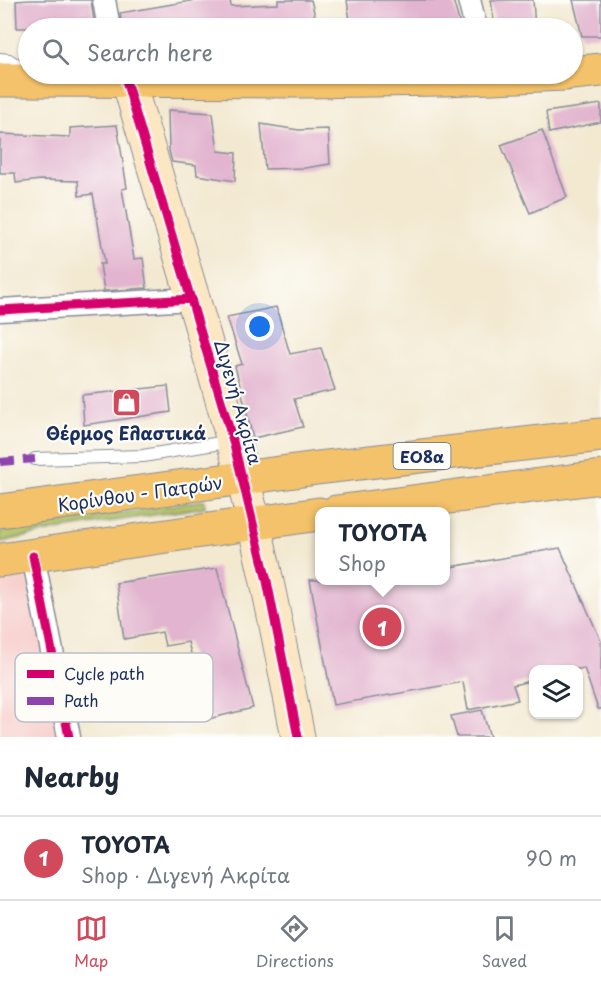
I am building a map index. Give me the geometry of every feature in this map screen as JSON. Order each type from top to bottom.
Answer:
[{"type":"main road","points":[[583,72],[601,70]]},
{"type":"main road","points":[[0,80],[18,78]]},
{"type":"main road","name":"Κορίνθου - Πατρών","points":[[0,511],[317,468],[601,435]]},
{"type":"main road","points":[[374,507],[601,477]]},
{"type":"main road","points":[[0,560],[315,515]]},
{"type":"street","points":[[104,0],[107,18]]},
{"type":"street","points":[[469,0],[474,18]]},
{"type":"street","name":"Διγενή Ακρίτα","points":[[128,84],[243,478],[298,737]]},
{"type":"street","points":[[0,310],[192,299]]},
{"type":"street","points":[[33,556],[52,653]]},
{"type":"street","points":[[66,722],[69,737]]},
{"type":"lane","points":[[0,59],[9,60],[18,66]]},
{"type":"lane","points":[[35,459],[143,456],[233,441]]},
{"type":"shaded area","points":[[28,576],[43,653],[15,653],[15,722],[57,722],[60,737],[0,737],[0,582]]},
{"type":"green space","points":[[204,500],[205,507],[61,529],[0,542],[0,532]]},
{"type":"building","points":[[91,0],[94,18],[18,18],[17,28],[16,1]]},
{"type":"building","points":[[196,0],[230,0],[231,6],[278,4],[278,0],[311,0],[316,18],[121,18],[120,13]]},
{"type":"building","points":[[347,0],[453,0],[458,18],[350,18]]},
{"type":"building","points":[[491,0],[533,0],[534,18],[494,18]]},
{"type":"building","points":[[573,0],[601,0],[601,36],[583,36],[583,18],[578,18]]},
{"type":"building","points":[[601,104],[601,122],[549,133],[546,112]]},
{"type":"building","points":[[168,110],[213,113],[218,151],[236,153],[235,181],[197,175],[196,165],[172,162],[169,151]]},
{"type":"building","points":[[261,124],[299,130],[328,129],[330,164],[305,168],[265,169]]},
{"type":"building","points":[[117,125],[127,188],[122,189],[134,259],[143,258],[147,288],[104,291],[100,264],[105,264],[93,194],[79,196],[78,181],[40,180],[16,183],[15,173],[0,173],[0,134],[70,137],[70,128]]},
{"type":"building","points":[[542,130],[567,197],[530,213],[501,145]]},
{"type":"building","points":[[276,307],[290,354],[321,348],[335,390],[294,399],[303,427],[253,438],[235,366],[242,364],[227,317]]},
{"type":"building","name":"Θέρμος Ελαστικά","points":[[168,386],[171,412],[84,425],[82,395]]},
{"type":"building","points":[[560,548],[601,641],[601,709],[598,709],[583,665],[529,665],[529,681],[513,685],[518,700],[468,710],[463,682],[333,705],[310,580],[315,580],[315,585],[450,585],[450,567]]},
{"type":"building","points":[[217,568],[253,708],[213,718],[213,653],[191,653],[188,642],[165,646],[162,632],[124,639],[116,583]]},
{"type":"building","points":[[482,710],[490,737],[457,737],[451,716]]},
{"type":"marked path","points":[[0,462],[35,459]]},
{"type":"cycle path","points":[[127,84],[233,441],[267,581],[298,737]]},
{"type":"cycle path","points":[[0,310],[192,299]]},
{"type":"cycle path","points":[[33,556],[52,653]]},
{"type":"cycle path","points":[[66,722],[69,737]]},
{"type":"place","name":"Θέρμος Ελαστικά","points":[[126,403]]},
{"type":"place","name":"TOYOTA","points":[[382,627]]}]
